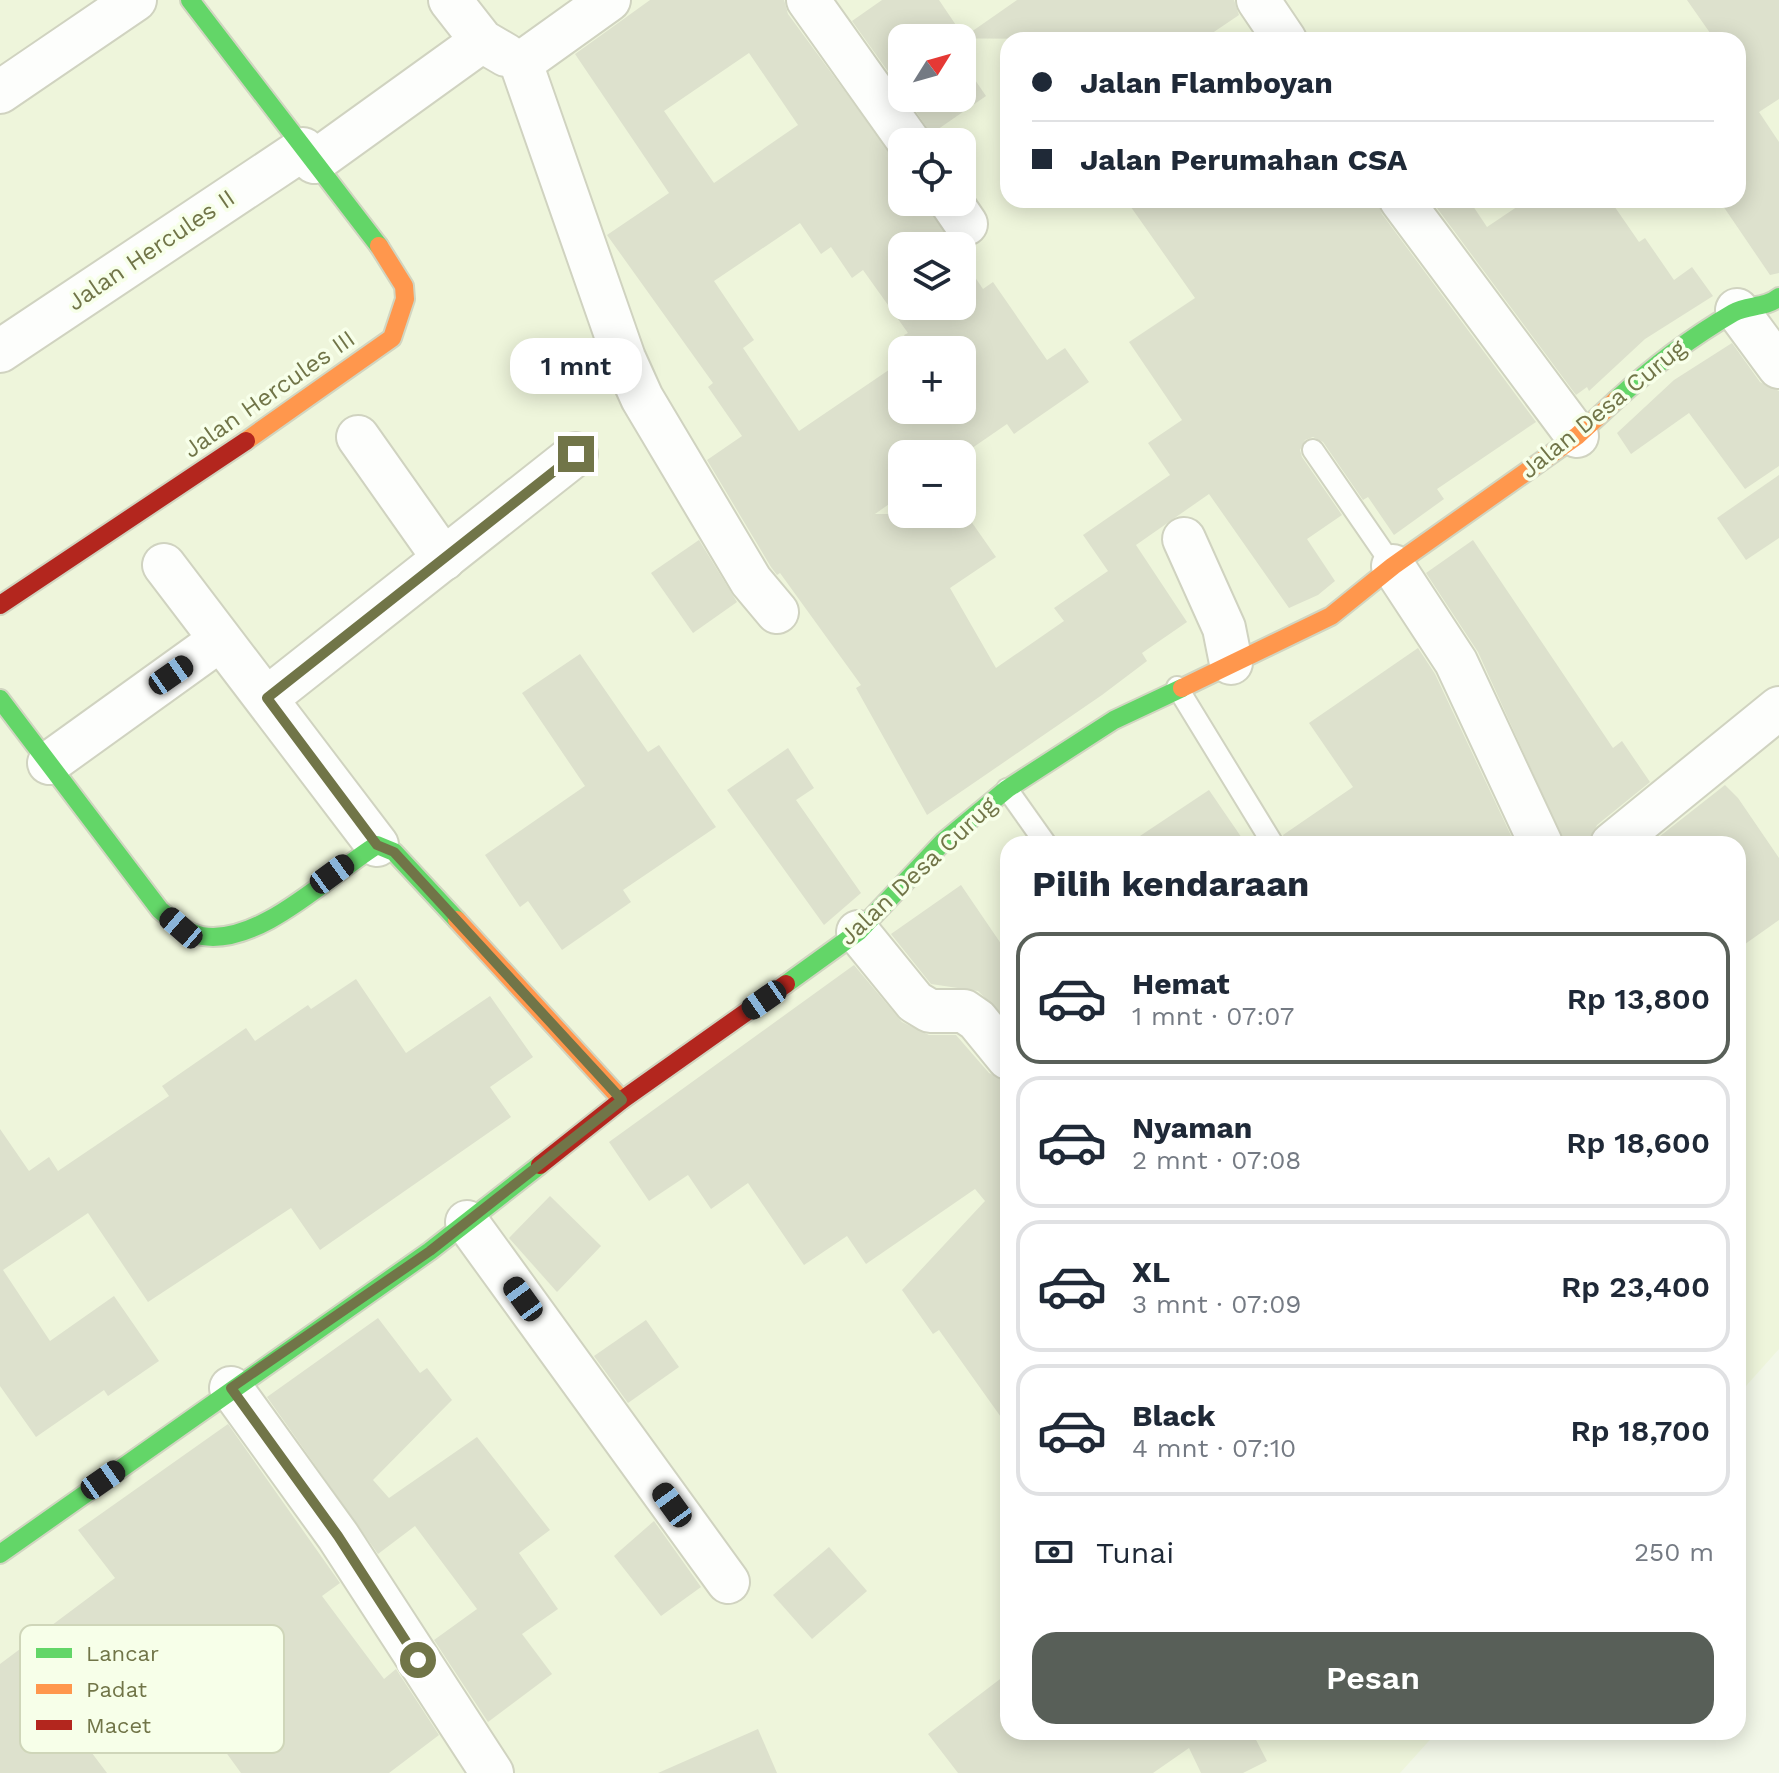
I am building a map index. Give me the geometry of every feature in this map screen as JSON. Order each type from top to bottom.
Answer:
[{"type":"street","points":[[0,92],[135,0]]},
{"type":"street","name":"Jalan Hercules III","points":[[0,605],[303,403],[392,338],[405,299],[404,286],[393,264],[190,0]]},
{"type":"street","points":[[450,0],[482,41],[521,63],[619,345],[642,398],[751,581],[777,612]]},
{"type":"street","points":[[521,63],[609,0]]},
{"type":"street","points":[[808,0],[899,128]]},
{"type":"street","points":[[1258,0],[1280,32]]},
{"type":"street","name":"Jalan Hercules II","points":[[0,351],[482,41]]},
{"type":"street","points":[[1407,208],[1577,436]]},
{"type":"street","name":"Jalan Desa Curug","points":[[0,1554],[467,1222],[622,1100],[858,932],[943,842],[1007,789],[1114,720],[1177,687],[1331,616],[1393,566],[1577,436],[1659,360],[1737,310],[1768,306],[1779,297]]},
{"type":"street","points":[[1737,310],[1779,367]]},
{"type":"street","points":[[358,437],[444,559]]},
{"type":"street","points":[[267,698],[576,454]]},
{"type":"street","points":[[1184,539],[1224,628],[1231,663]]},
{"type":"street","points":[[164,565],[377,845],[394,852],[622,1100]]},
{"type":"street","points":[[1393,566],[1456,662],[1537,836]]},
{"type":"street","points":[[49,763],[220,640]]},
{"type":"street","points":[[0,699],[160,910],[181,928],[204,937],[229,935],[257,927],[356,856],[377,845]]},
{"type":"street","points":[[1622,836],[1779,708]]},
{"type":"street","points":[[858,932],[915,1002],[930,1011],[964,1011],[977,1020],[1000,1048]]},
{"type":"street","points":[[467,1222],[728,1582]]},
{"type":"street","points":[[231,1388],[338,1536],[492,1773]]},
{"type":"lane","points":[[1313,450],[1393,566]]},
{"type":"lane","points":[[1177,687],[1268,836]]},
{"type":"lane","points":[[1007,789],[1040,836]]},
{"type":"shaded area","points":[[0,0],[1779,0],[1779,1349],[1746,1386],[1746,836],[1000,836],[1000,1740],[1430,1740],[1400,1773],[0,1773]]},
{"type":"building","points":[[650,0],[784,0],[788,14],[888,150],[888,216],[934,216],[944,232],[888,232],[888,305],[863,270],[852,278],[831,247],[821,254],[800,223],[714,281],[754,340],[743,348],[799,431],[888,371],[888,424],[976,424],[976,336],[905,336],[908,333],[899,320],[976,320],[976,279],[983,289],[993,282],[1047,360],[1065,348],[1089,382],[1014,434],[1007,424],[976,445],[976,440],[888,440],[888,505],[875,514],[888,514],[888,528],[976,528],[996,557],[950,588],[996,668],[1064,621],[1054,608],[1108,571],[1083,535],[1170,475],[1148,443],[1182,420],[1129,342],[1195,298],[1132,208],[1380,208],[1536,422],[1437,489],[1444,499],[1394,535],[1368,497],[1363,500],[1323,442],[1313,437],[1305,440],[1300,450],[1302,457],[1342,515],[1307,539],[1335,581],[1318,595],[1289,608],[1209,494],[1136,545],[1187,622],[1142,653],[1147,661],[1102,695],[927,815],[856,688],[861,685],[780,573],[777,575],[771,567],[707,460],[742,436],[708,387],[713,383],[607,235],[669,193],[575,54]],"holes":[[[749,53],[798,125],[714,183],[664,111]]]},
{"type":"building","points":[[882,0],[939,0],[955,24],[888,24],[888,71],[852,21]]},
{"type":"building","points":[[1017,0],[1234,0],[1239,15],[1214,32],[1000,32],[1000,39],[976,38],[976,29]]},
{"type":"building","points":[[1687,0],[1779,0],[1779,99],[1759,112],[1779,142],[1779,273],[1770,275],[1724,208],[1746,208],[1746,32],[1709,32]]},
{"type":"building","points":[[976,81],[986,96],[976,103]]},
{"type":"building","points":[[916,112],[963,112],[940,128],[927,128]]},
{"type":"building","points":[[1437,208],[1474,208],[1487,227],[1515,208],[1616,208],[1639,242],[1645,238],[1674,280],[1692,267],[1713,296],[1645,339],[1589,391],[1587,387],[1576,395]]},
{"type":"building","points":[[1732,343],[1760,382],[1779,391],[1779,466],[1745,489],[1689,413],[1631,454],[1617,433],[1674,380]]},
{"type":"building","points":[[1779,475],[1779,538],[1746,560],[1717,518]]},
{"type":"building","points":[[699,540],[737,602],[693,633],[651,573]]},
{"type":"building","points":[[1473,540],[1613,748],[1622,741],[1650,782],[1597,825],[1592,836],[1561,836],[1478,652],[1426,573]]},
{"type":"building","points":[[1418,648],[1435,674],[1511,836],[1283,836],[1353,787],[1309,723]]},
{"type":"building","points":[[580,654],[648,752],[659,745],[716,827],[623,890],[631,902],[562,950],[528,901],[520,907],[485,855],[585,786],[522,693]]},
{"type":"building","points":[[788,748],[814,788],[796,800],[861,893],[824,925],[727,790]]},
{"type":"building","points":[[1725,785],[1738,798],[1779,858],[1779,920],[1746,943],[1746,836],[1660,836]]},
{"type":"building","points":[[1209,790],[1241,836],[1140,836]]},
{"type":"building","points":[[961,885],[1000,942],[1000,1012],[978,991],[931,984],[891,934]]},
{"type":"building","points":[[854,965],[902,1022],[929,1035],[956,1035],[989,1073],[1000,1078],[1000,1416],[939,1330],[933,1334],[902,1290],[985,1201],[975,1189],[866,1264],[847,1236],[804,1265],[748,1183],[711,1209],[688,1175],[649,1201],[609,1142]]},
{"type":"building","points":[[356,979],[406,1053],[490,996],[533,1057],[490,1087],[511,1117],[320,1250],[291,1208],[148,1302],[88,1213],[3,1270],[50,1341],[114,1296],[159,1361],[108,1396],[104,1390],[36,1437],[0,1386],[0,1129],[29,1171],[49,1157],[58,1171],[169,1096],[162,1086],[246,1028],[255,1041],[308,1005],[311,1009]]},
{"type":"building","points":[[550,1196],[601,1246],[557,1292],[509,1238]]},
{"type":"building","points":[[378,1318],[420,1373],[427,1368],[452,1400],[373,1480],[389,1498],[477,1437],[550,1530],[519,1553],[558,1609],[522,1634],[552,1674],[488,1722],[434,1640],[477,1609],[415,1526],[378,1554],[267,1397]]},
{"type":"building","points":[[646,1320],[679,1367],[628,1403],[594,1356]]},
{"type":"building","points":[[228,1424],[340,1583],[322,1596],[384,1679],[396,1669],[439,1735],[389,1773],[241,1773],[226,1753],[284,1753],[284,1625],[52,1625],[115,1578],[78,1530]]},
{"type":"building","points":[[654,1521],[701,1587],[661,1616],[614,1556]]},
{"type":"building","points":[[829,1547],[867,1591],[812,1639],[773,1595]]},
{"type":"building","points":[[20,1649],[20,1753],[92,1753],[107,1773],[0,1773],[0,1664]]},
{"type":"building","points":[[1000,1679],[1000,1740],[1256,1740],[1267,1761],[1243,1773],[1201,1773],[1189,1748],[1153,1773],[958,1773],[928,1734]]},
{"type":"building","points":[[758,1729],[777,1773],[658,1773]]},
{"type":"traffic: fast","points":[[190,0],[379,246]]},
{"type":"traffic: fast","points":[[1616,400],[1672,353],[1717,323],[1739,310],[1779,297]]},
{"type":"traffic: fast","points":[[786,984],[858,932],[943,842],[1007,789],[1114,720],[1182,688]]},
{"type":"traffic: fast","points":[[0,699],[160,910],[190,932],[202,936],[224,936],[247,930],[294,905],[377,845],[394,852],[457,920]]},
{"type":"traffic: fast","points":[[0,1554],[430,1251],[540,1165]]},
{"type":"traffic: slow","points":[[246,441],[392,338],[405,299],[404,286],[379,246]]},
{"type":"traffic: slow","points":[[1182,688],[1331,616],[1393,566],[1577,436],[1616,400]]},
{"type":"traffic: slow","points":[[457,920],[622,1100]]},
{"type":"traffic: jam","points":[[0,605],[246,441]]},
{"type":"traffic: jam","points":[[540,1165],[622,1100],[786,984]]},
{"type":"route","points":[[418,1660],[338,1536],[231,1388],[430,1251],[622,1100],[394,852],[377,845],[267,698],[576,454]]}]
